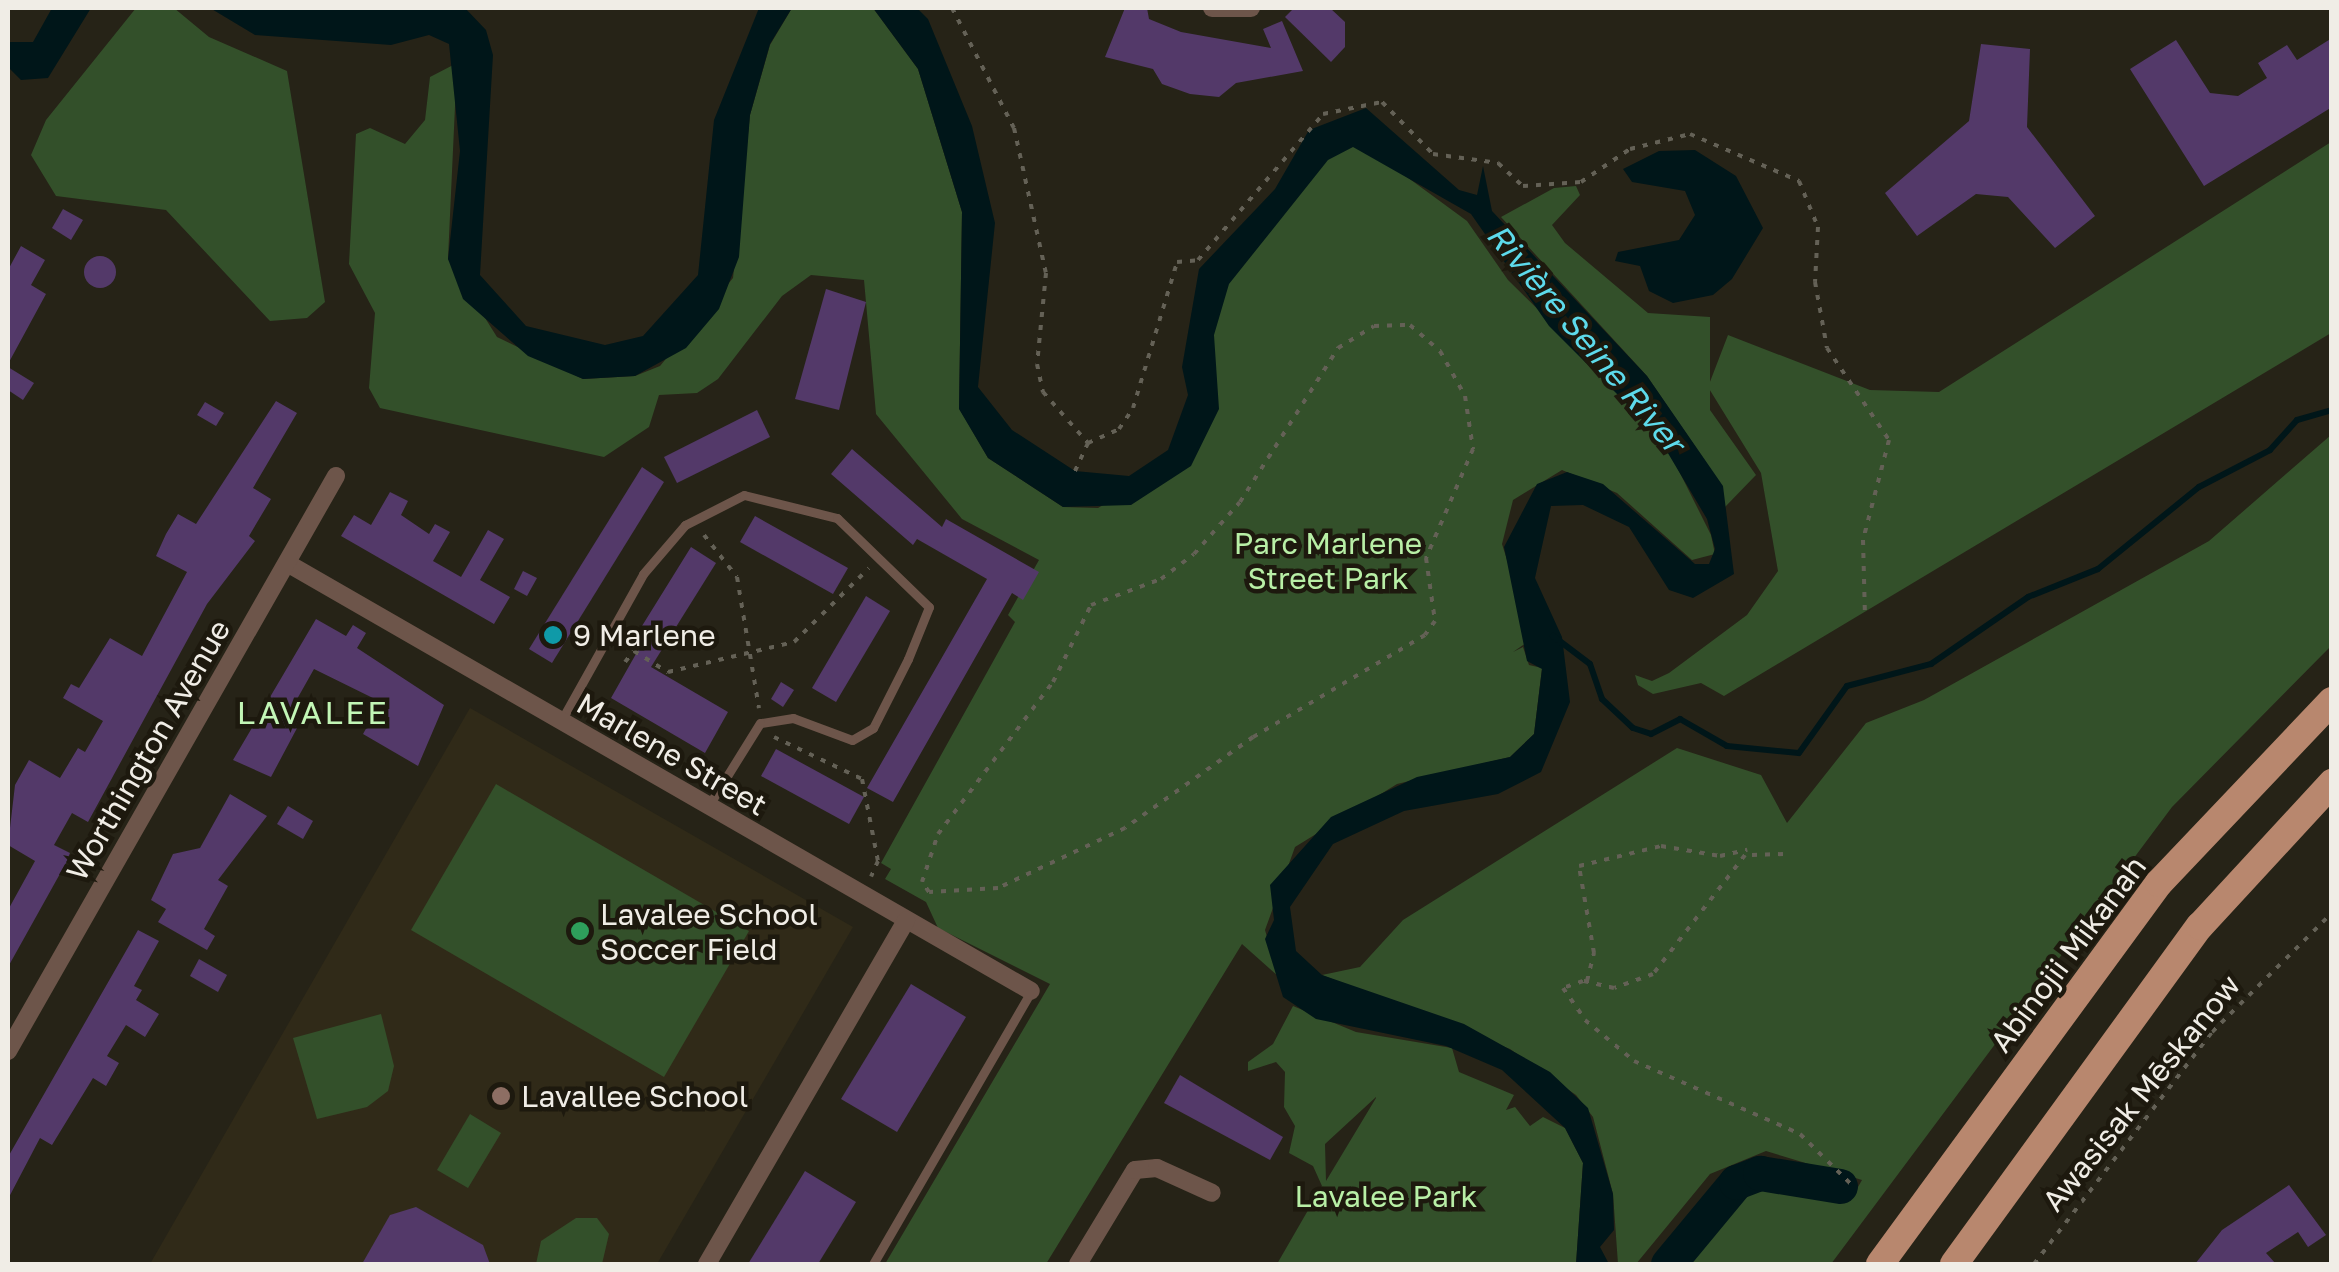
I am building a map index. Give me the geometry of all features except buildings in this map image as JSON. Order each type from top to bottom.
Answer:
[{"type":"main road","name":"Abinojii Mikanah","points":[[1880,1264],[2159,882],[2332,701]]},
{"type":"main road","points":[[1954,1264],[2200,926],[2332,783]]},
{"type":"street","points":[[1212,8],[1250,8]]},
{"type":"street","name":"Worthington Avenue","points":[[8,1051],[336,476]]},
{"type":"street","name":"Marlene Street","points":[[287,563],[1031,991]]},
{"type":"street","points":[[706,1264],[906,921]]},
{"type":"street","points":[[1078,1264],[1135,1170],[1157,1168],[1212,1193]]},
{"type":"lane","points":[[560,720],[643,574],[713,507],[744,494],[786,499],[836,518],[883,557],[929,607],[873,728],[852,740],[793,718],[765,721],[707,808]]},
{"type":"lane","points":[[873,1264],[1031,991]]},
{"type":"path","points":[[952,8],[1014,128],[1046,273],[1037,364],[1043,392],[1088,443]]},
{"type":"path","points":[[1075,472],[1088,443],[1119,429],[1132,408],[1177,262],[1198,260],[1323,114],[1382,102],[1433,154],[1498,163],[1523,186],[1581,182],[1630,149],[1690,134],[1798,181],[1818,227],[1814,282],[1827,348],[1889,440],[1864,540],[1866,615]]},
{"type":"path","points":[[1410,325],[1440,350],[1465,396],[1473,448],[1426,558],[1435,621],[1425,634],[1125,828],[998,888],[939,896],[922,882],[938,834],[1053,682],[1090,605],[1161,579],[1194,554],[1240,502],[1338,348],[1374,326],[1410,325]]},
{"type":"path","points":[[704,535],[737,576],[765,721]]},
{"type":"path","points":[[625,662],[634,650],[668,672],[812,634],[850,580],[883,557]]},
{"type":"path","points":[[774,737],[862,779],[878,861],[872,902]]},
{"type":"path","points":[[1588,981],[1594,953],[1579,866],[1660,846],[1720,856],[1752,849],[1783,854]]},
{"type":"path","points":[[1752,849],[1670,962],[1634,984],[1588,981],[1563,988],[1566,1000],[1634,1061],[1800,1134],[1853,1186]]},
{"type":"path","name":"Awasisak Mēskanow","points":[[2034,1264],[2212,1032],[2332,913]]},
{"type":"shaded area","name":"Lavallee School","points":[[470,708],[853,927],[657,1264],[150,1264]]},
{"type":"green space","points":[[136,8],[174,8],[209,37],[287,71],[325,302],[307,318],[270,321],[166,210],[56,196],[31,155],[46,120]]},
{"type":"green space","name":"Parc Marlene Street Park","points":[[792,8],[873,8],[918,69],[962,212],[959,408],[988,458],[1063,507],[1098,508],[1191,453],[1211,301],[1347,133],[1467,221],[1508,280],[1656,425],[1711,535],[1715,554],[1692,560],[1617,493],[1562,470],[1513,500],[1502,544],[1532,639],[1513,652],[1523,647],[1529,665],[1542,668],[1534,734],[1510,757],[1397,784],[1295,847],[1265,930],[1278,976],[1242,944],[1046,1264],[885,1264],[1050,984],[938,928],[926,902],[885,879],[891,869],[881,863],[1015,622],[1008,615],[1039,560],[962,519],[876,414],[864,280],[811,275],[782,296],[718,379],[697,393],[659,395],[649,427],[604,457],[380,408],[369,388],[375,313],[349,264],[356,134],[370,128],[405,144],[425,120],[430,77],[457,63],[448,259],[497,337],[583,379],[635,376],[660,366],[733,278],[750,115],[770,45]]},
{"type":"green space","points":[[2331,142],[2331,333],[1724,696],[1701,683],[1653,694],[1638,685],[1635,675],[1652,681],[1669,673],[1747,615],[1778,571],[1761,473],[1708,387],[1728,335],[1870,390],[1939,392]]},
{"type":"green space","points":[[1576,186],[1580,195],[1552,225],[1565,243],[1648,313],[1710,317],[1710,410],[1756,475],[1725,507],[1720,483],[1647,376],[1501,217],[1554,188]]},
{"type":"green space","points":[[2331,435],[2331,646],[2172,807],[1831,1264],[1673,1264],[1724,1195],[1748,1181],[1841,1191],[1839,1199],[1850,1201],[1862,1180],[1766,1151],[1710,1174],[1636,1264],[1618,1264],[1613,1194],[1593,1117],[1576,1095],[1510,1049],[1322,975],[1360,967],[1403,920],[1677,748],[1761,775],[1787,823],[1866,723],[1924,700],[2209,541]]},
{"type":"green space","name":"Lavalee School Soccer Field","points":[[496,784],[749,931],[664,1077],[411,930]]},
{"type":"green space","name":"Lavalee Park","points":[[1293,1006],[1356,1032],[1452,1048],[1459,1072],[1514,1095],[1506,1110],[1515,1107],[1530,1126],[1543,1117],[1565,1128],[1583,1163],[1576,1264],[1277,1264],[1322,1186],[1313,1166],[1289,1153],[1295,1126],[1284,1107],[1285,1072],[1276,1062],[1248,1071],[1248,1062],[1273,1044]],"holes":[[[1376,1097],[1326,1181],[1325,1144]]]},
{"type":"green space","points":[[381,1014],[394,1066],[388,1091],[367,1107],[317,1119],[293,1038]]},
{"type":"green space","points":[[470,1114],[501,1133],[468,1188],[437,1170]]},
{"type":"green space","points":[[576,1218],[597,1218],[609,1234],[602,1264],[536,1264],[541,1241]]},
{"type":"water","points":[[52,8],[91,8],[48,78],[21,80],[8,67],[8,42],[33,42]]},
{"type":"water","points":[[210,8],[465,8],[486,30],[493,55],[480,275],[526,326],[605,345],[643,336],[698,275],[714,120],[759,8],[792,8],[770,44],[750,115],[739,257],[719,309],[686,348],[635,376],[583,379],[528,356],[463,299],[448,259],[460,151],[449,44],[429,35],[391,45],[255,35]]},
{"type":"water","name":"Rivière Seine River","points":[[873,8],[917,8],[928,19],[972,126],[995,223],[978,387],[1012,430],[1075,471],[1129,476],[1168,450],[1188,395],[1182,367],[1199,269],[1275,189],[1309,130],[1366,108],[1459,190],[1477,195],[1483,166],[1492,211],[1647,376],[1723,486],[1734,574],[1693,598],[1669,590],[1629,527],[1583,505],[1551,506],[1535,578],[1562,637],[1570,702],[1541,772],[1498,794],[1404,811],[1333,844],[1290,907],[1296,951],[1322,975],[1464,1024],[1550,1072],[1588,1108],[1613,1194],[1614,1230],[1600,1247],[1609,1264],[1576,1264],[1583,1163],[1565,1128],[1502,1070],[1446,1046],[1316,1019],[1283,997],[1265,939],[1274,920],[1270,885],[1331,817],[1417,777],[1510,757],[1534,734],[1542,669],[1527,661],[1504,547],[1537,484],[1567,472],[1603,484],[1695,564],[1709,564],[1715,549],[1707,519],[1656,433],[1549,326],[1471,214],[1353,147],[1328,160],[1229,284],[1214,335],[1219,409],[1191,466],[1131,505],[1063,507],[988,458],[959,409],[962,212],[918,69]]},
{"type":"water","points":[[1695,150],[1736,176],[1763,228],[1732,279],[1713,295],[1673,303],[1649,291],[1640,266],[1615,261],[1618,252],[1679,240],[1695,215],[1685,191],[1632,182],[1623,169],[1659,151]]},
{"type":"waterway","points":[[1553,636],[1590,664],[1602,699],[1633,728],[1651,734],[1680,719],[1727,746],[1799,753],[1847,686],[1931,664],[2028,597],[2098,569],[2199,487],[2270,450],[2297,420],[2332,410]]},
{"type":"waterway","points":[[1668,1264],[1736,1182],[1760,1173],[1840,1186]]},
{"type":"place","name":"9 Marlene","points":[[553,635]]},
{"type":"place","name":"Lavalee School Soccer Field","points":[[580,931]]},
{"type":"place","name":"Lavallee School","points":[[501,1096]]},
{"type":"district","name":"LAVALEE","points":[[313,712]]}]
